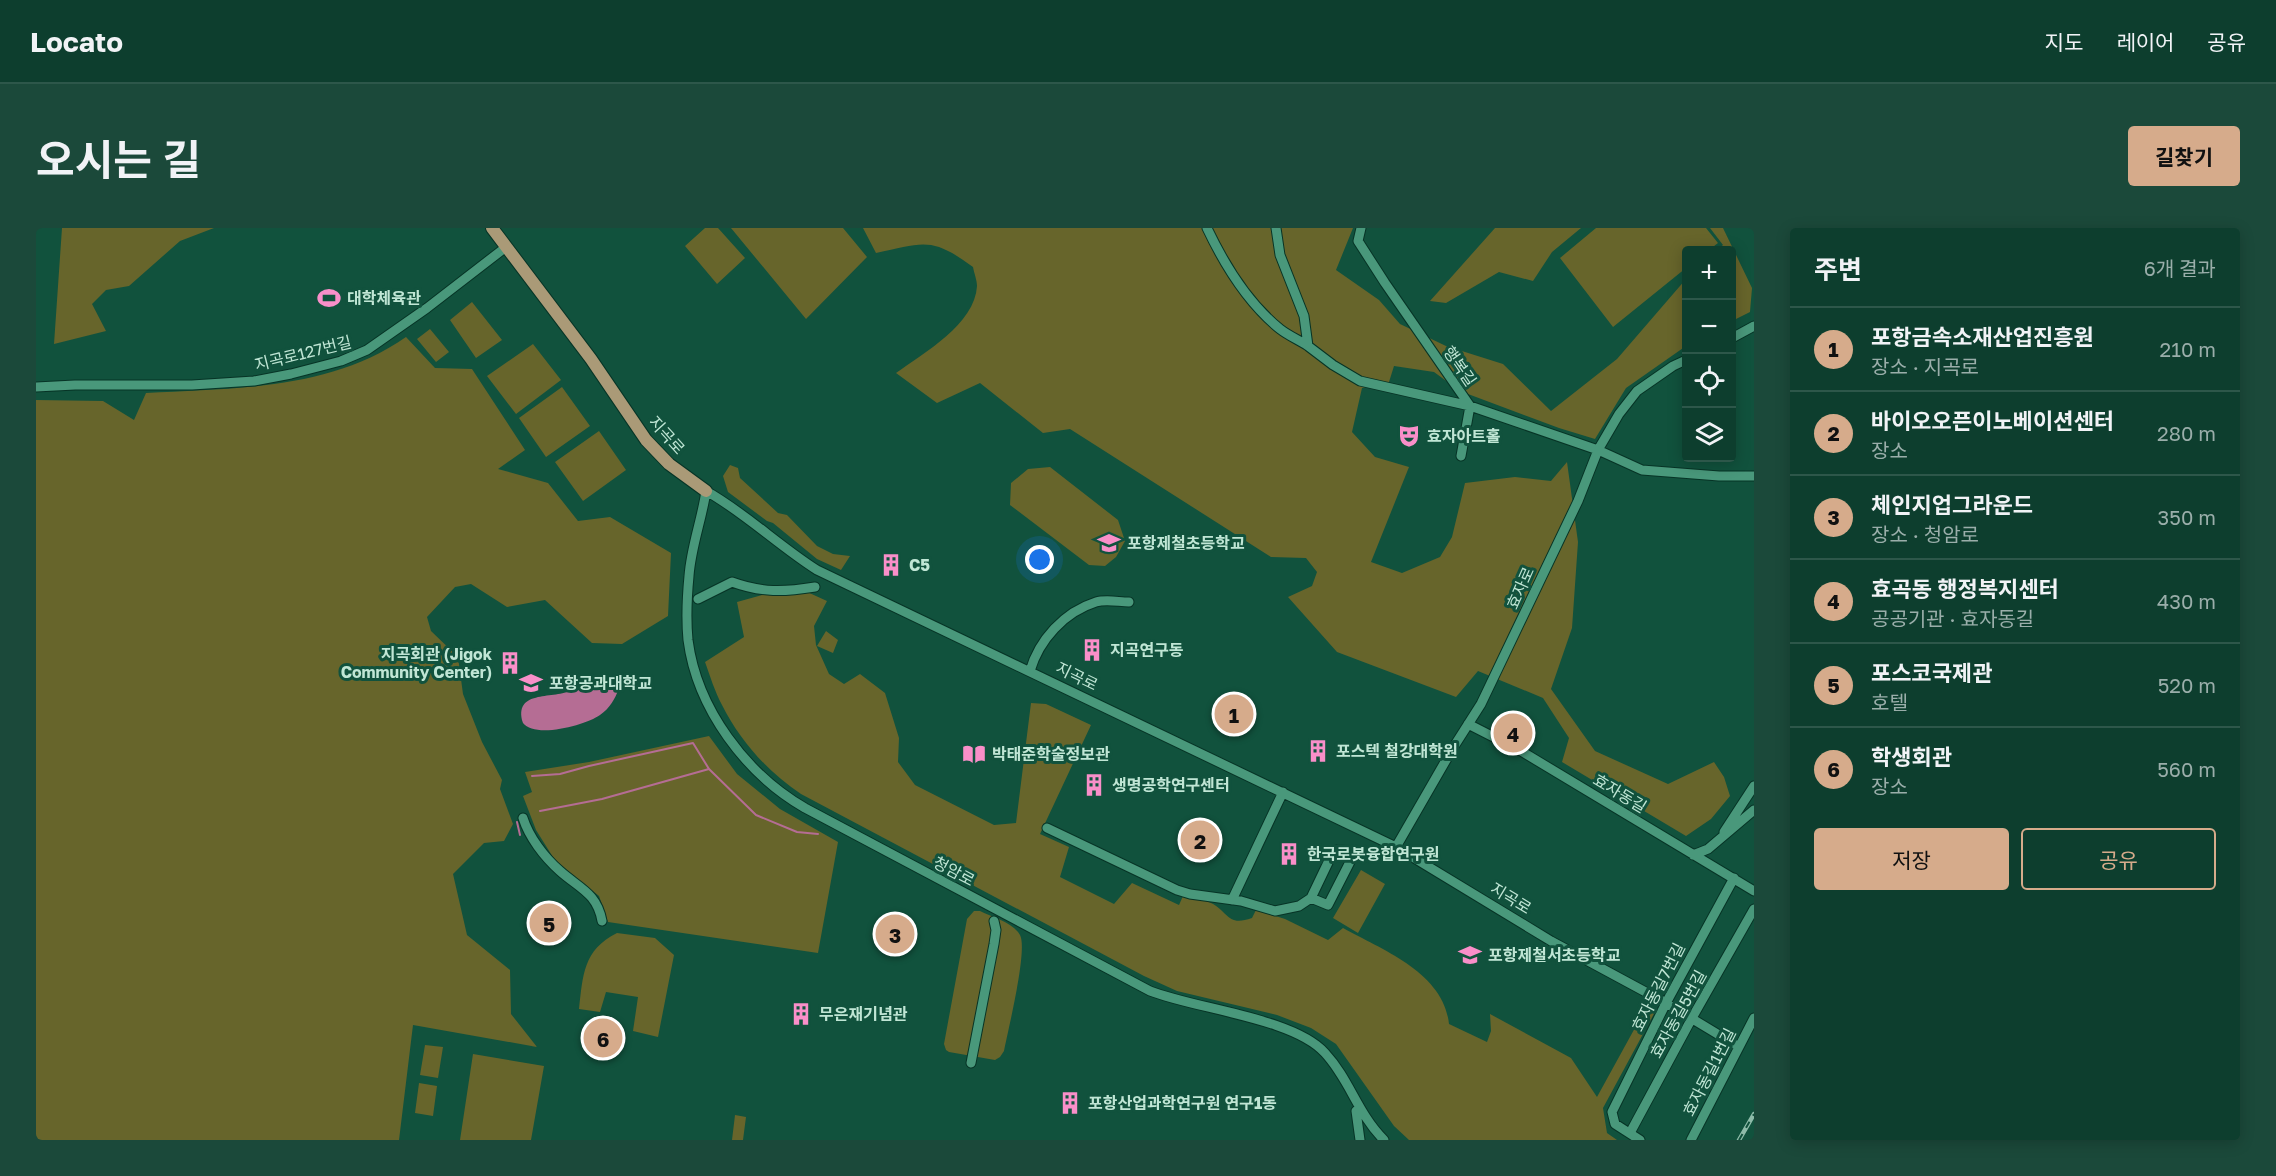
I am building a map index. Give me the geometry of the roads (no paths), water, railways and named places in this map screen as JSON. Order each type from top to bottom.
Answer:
[{"type":"main road","name":"지곡로","points":[[492,228],[591,359],[646,440],[669,464],[706,491]]},
{"type":"street","points":[[1207,228],[1222,259],[1244,291],[1280,329],[1333,365],[1360,381],[1470,406],[1461,456]]},
{"type":"street","points":[[1276,228],[1280,255],[1304,316],[1308,346]]},
{"type":"street","name":"행복길","points":[[1361,228],[1358,241],[1470,406],[1598,450],[1636,468],[1719,476],[1754,476]]},
{"type":"street","name":"지곡로127번길","points":[[36,387],[192,385],[241,382],[263,380],[341,361],[367,350],[427,308],[506,246]]},
{"type":"street","points":[[1736,335],[1754,326]]},
{"type":"street","name":"효자로","points":[[1396,847],[1481,704],[1578,501],[1598,450],[1619,414],[1636,391],[1682,362]]},
{"type":"street","name":"지곡로","points":[[706,491],[817,570],[1396,847],[1551,941],[1666,1003],[1739,1047]]},
{"type":"street","name":"청암로","points":[[706,491],[689,574],[687,616],[690,651],[702,688],[721,726],[744,758],[772,786],[805,808],[1149,991],[1185,1003],[1276,1026],[1312,1041],[1341,1072],[1364,1118],[1384,1140]]},
{"type":"street","points":[[698,599],[732,582],[753,590],[787,592],[815,587]]},
{"type":"street","points":[[1030,671],[1043,642],[1064,618],[1097,602],[1129,602]]},
{"type":"street","name":"효자동길","points":[[1468,724],[1521,751],[1754,891]]},
{"type":"street","points":[[1718,841],[1754,786]]},
{"type":"street","points":[[1232,900],[1283,792]]},
{"type":"street","points":[[1693,855],[1708,849],[1754,810]]},
{"type":"street","points":[[523,818],[526,830],[551,862],[597,903],[602,921]]},
{"type":"street","points":[[1047,828],[1177,890],[1275,911],[1299,906],[1311,898],[1334,850],[1343,850],[1353,856],[1328,905],[1311,898]]},
{"type":"street","name":"효자동길7번길","points":[[1630,1133],[1616,1124],[1612,1112],[1666,1003],[1734,878]]},
{"type":"street","name":"효자동길5번길","points":[[1630,1133],[1754,909]]},
{"type":"street","points":[[970,1063],[994,944],[996,930],[994,921]]},
{"type":"street","name":"효자동길1번길","points":[[1691,1140],[1754,1018]]},
{"type":"street","points":[[1349,1089],[1359,1120],[1360,1140]]},
{"type":"street","points":[[1630,1133],[1640,1140]]},
{"type":"waterway","points":[[532,776],[560,774],[693,743],[709,769],[756,815],[797,832],[818,834]]},
{"type":"waterway","points":[[540,811],[602,799],[709,769]]},
{"type":"waterway","points":[[517,822],[520,835]]},
{"type":"railway","points":[[1739,1140],[1754,1114]]},
{"type":"place","name":"대학체육관","points":[[329,298]]},
{"type":"place","name":"효자아트홀","points":[[1409,436]]},
{"type":"place","name":"포항제철초등학교","points":[[1109,543]]},
{"type":"place","name":"C5","points":[[891,565]]},
{"type":"place","name":"지곡연구동","points":[[1092,650]]},
{"type":"place","name":"지곡회관 (Jigok Community Center)","points":[[510,663]]},
{"type":"place","name":"포항공과대학교","points":[[531,683]]},
{"type":"place","name":"포항금속소재산업진흥원","points":[[1234,714]]},
{"type":"place","name":"효곡동 행정복지센터","points":[[1513,733]]},
{"type":"place","name":"포스텍 철강대학원","points":[[1318,751]]},
{"type":"place","name":"박태준학술정보관","points":[[974,754]]},
{"type":"place","name":"생명공학연구센터","points":[[1094,785]]},
{"type":"place","name":"바이오오픈이노베이션센터","points":[[1200,840]]},
{"type":"place","name":"한국로봇융합연구원","points":[[1289,854]]},
{"type":"place","name":"포스코국제관","points":[[549,923]]},
{"type":"place","name":"체인지업그라운드","points":[[895,934]]},
{"type":"place","name":"포항제철서초등학교","points":[[1470,955]]},
{"type":"place","name":"무은재기념관","points":[[801,1014]]},
{"type":"place","name":"학생회관","points":[[603,1038]]},
{"type":"place","name":"포항산업과학연구원 연구1동","points":[[1070,1103]]}]
